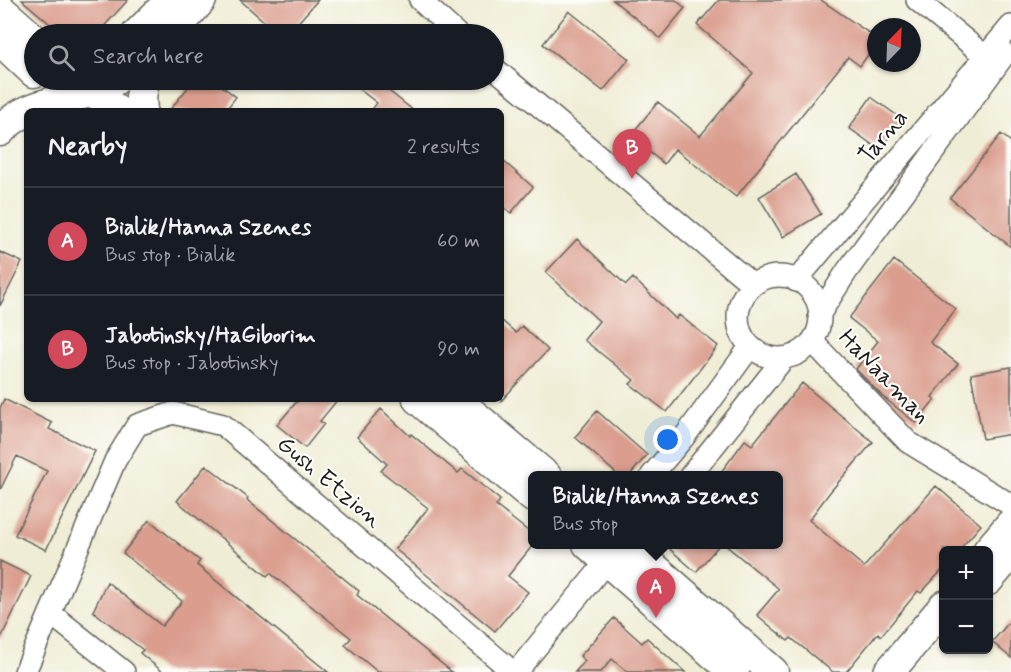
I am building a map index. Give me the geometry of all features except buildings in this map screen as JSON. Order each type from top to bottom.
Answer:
[{"type":"main road","points":[[147,24],[171,0]]},
{"type":"main road","points":[[180,24],[201,0]]},
{"type":"main road","points":[[0,9],[24,30]]},
{"type":"main road","points":[[0,40],[24,56]]},
{"type":"main road","points":[[0,107],[19,91],[29,90]]},
{"type":"main road","points":[[33,108],[62,90]]},
{"type":"main road","points":[[76,90],[111,108]]},
{"type":"main road","points":[[142,90],[142,108]]},
{"type":"main road","points":[[0,131],[24,112]]},
{"type":"main road","points":[[422,402],[528,493]]},
{"type":"main road","points":[[459,402],[540,471]]},
{"type":"main road","points":[[992,546],[1011,524]]},
{"type":"main road","points":[[619,549],[734,672]]},
{"type":"main road","points":[[619,549],[773,672]]},
{"type":"main road","points":[[993,574],[1011,552]]},
{"type":"main road","points":[[889,672],[939,612]]},
{"type":"main road","points":[[915,672],[939,642]]},
{"type":"street","points":[[420,0],[446,24]]},
{"type":"street","points":[[917,0],[986,57]]},
{"type":"street","name":"Tarna","points":[[796,281],[1011,26]]},
{"type":"street","name":"Tarna","points":[[819,315],[847,271],[1011,46]]},
{"type":"street","points":[[504,76],[753,285]]},
{"type":"street","points":[[785,277],[796,281],[812,295],[819,315],[818,328],[805,349],[784,358],[771,358],[750,347],[742,336],[738,322],[738,308],[753,285],[763,279],[785,277]]},
{"type":"street","name":"HaNaaman","points":[[812,341],[908,442],[1011,505]]},
{"type":"street","points":[[655,471],[685,436],[750,347]]},
{"type":"street","points":[[694,471],[784,358]]},
{"type":"street","name":"Gush Etzion","points":[[25,672],[115,461],[137,425],[172,413],[223,425],[515,672]]},
{"type":"street","points":[[515,672],[617,549]]},
{"type":"street","points":[[50,612],[124,672]]},
{"type":"place","name":"Jabotinsky/HaGiborim","points":[[632,179]]},
{"type":"place","name":"Bialik/Hanna Szenes","points":[[656,618]]}]
